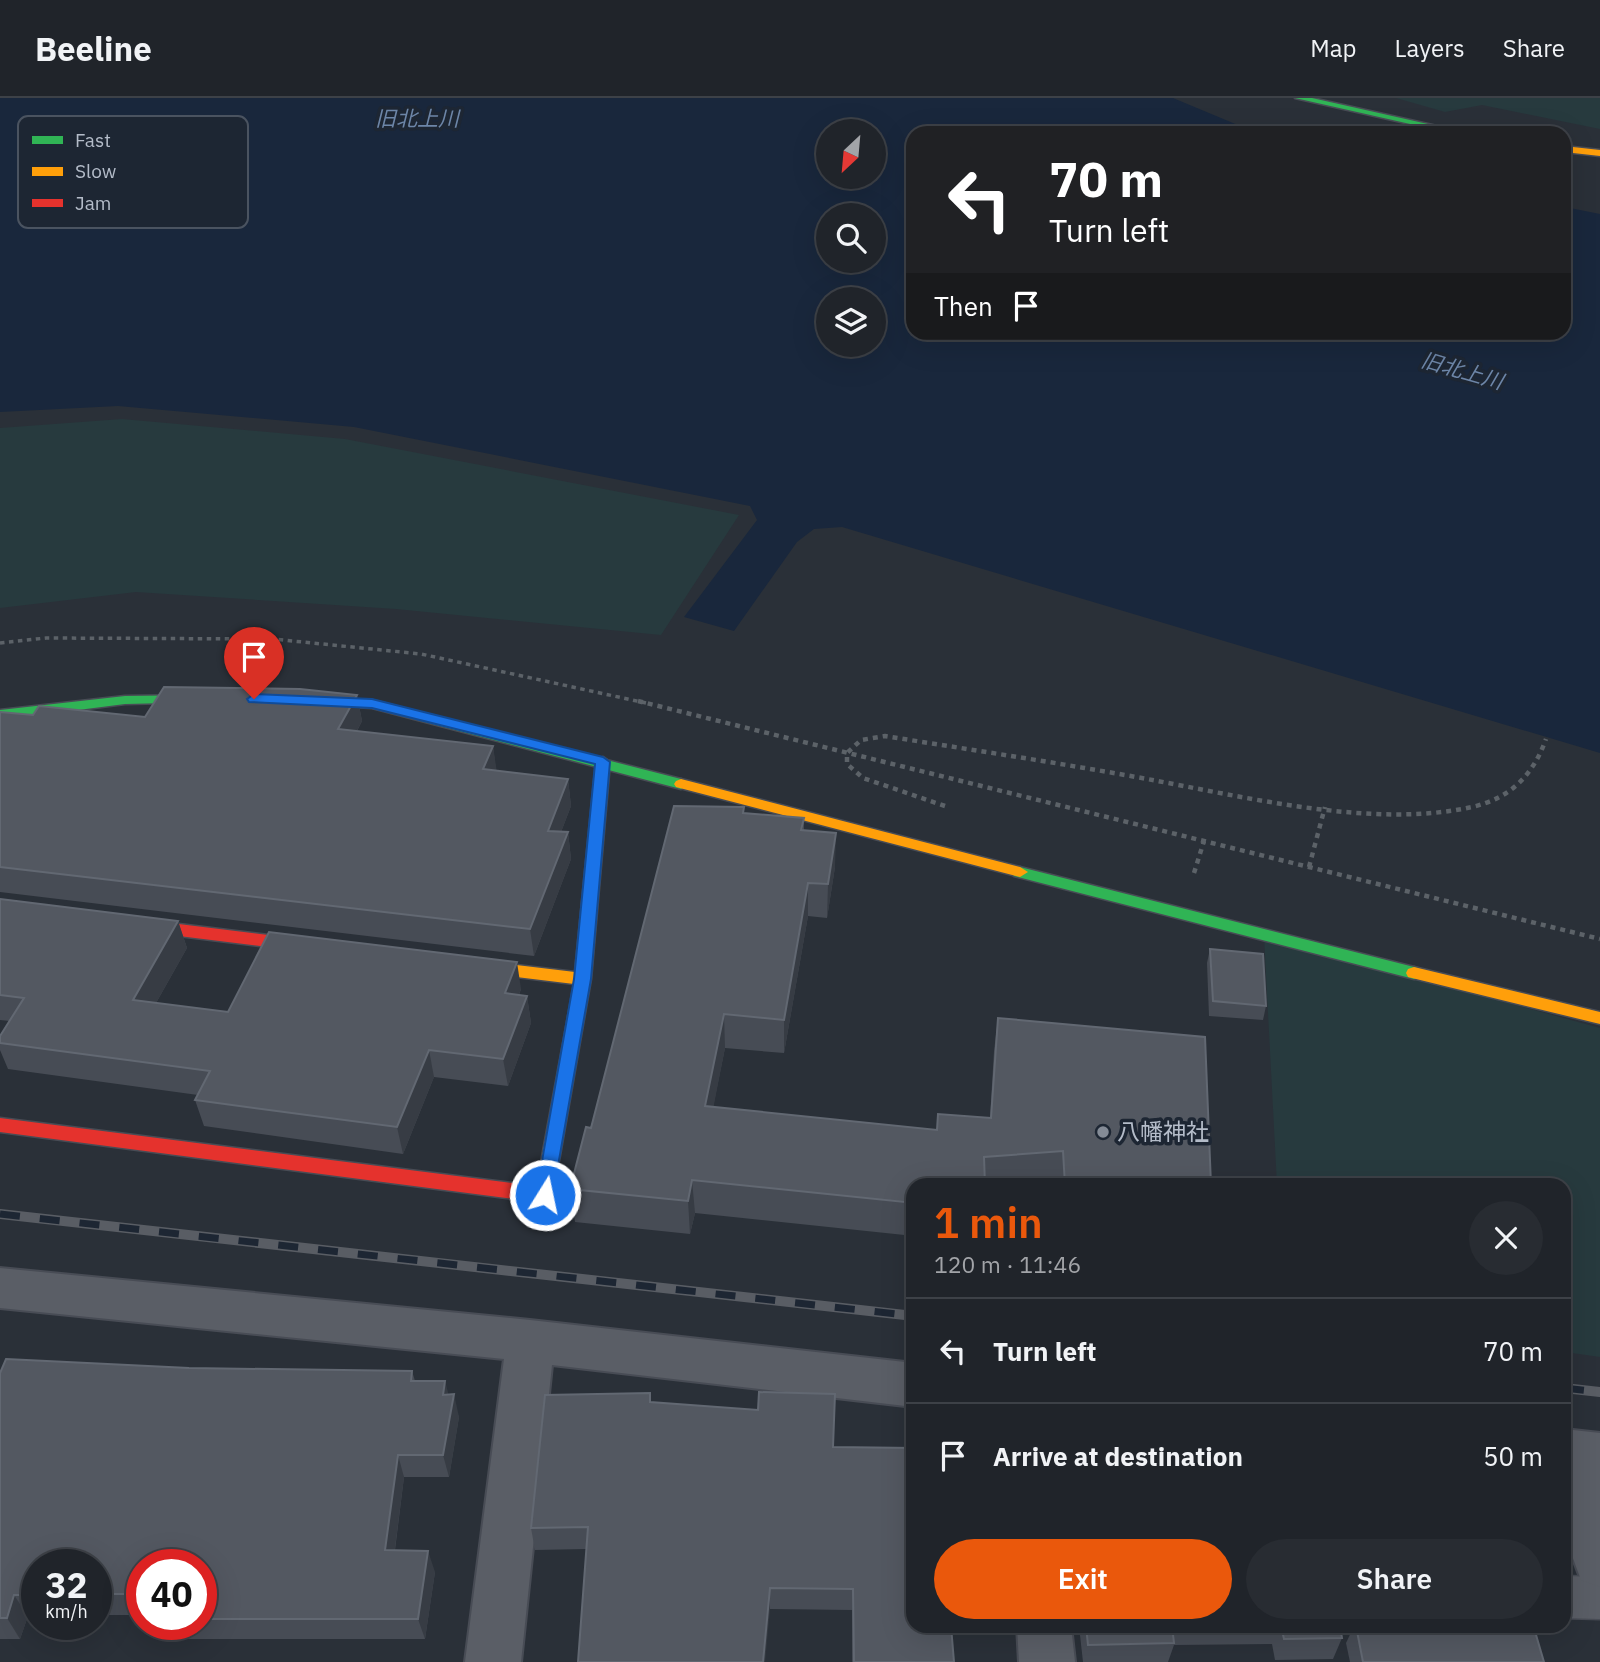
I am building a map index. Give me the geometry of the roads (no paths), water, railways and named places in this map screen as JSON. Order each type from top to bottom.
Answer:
[{"type":"street","points":[[1299,98],[1431,126]]},
{"type":"street","points":[[1571,150],[1600,153]]},
{"type":"street","points":[[0,715],[125,700],[228,699]]},
{"type":"street","points":[[293,700],[372,704],[1264,936],[1600,1018]]},
{"type":"street","points":[[0,1125],[411,1175],[545,1195],[583,979],[603,762]]},
{"type":"street","points":[[111,921],[333,948]]},
{"type":"street","points":[[444,962],[583,979]]},
{"type":"street","points":[[0,1287],[530,1341],[906,1384]]},
{"type":"street","points":[[493,1662],[530,1341]]},
{"type":"street","points":[[1571,1453],[1600,1456]]},
{"type":"street","points":[[1571,1473],[1600,1562]]},
{"type":"street","points":[[1045,1633],[1047,1662]]},
{"type":"lane","points":[[1571,1597],[1600,1598]]},
{"type":"water","name":"旧北上川","points":[[0,98],[1173,98],[1240,126],[906,126],[906,340],[1571,340],[1571,208],[1600,214],[1600,753],[842,527],[814,529],[797,542],[734,631],[684,617],[757,520],[750,506],[354,427],[118,406],[0,412]]},
{"type":"railway","points":[[0,1214],[906,1315]]},
{"type":"railway","points":[[1571,1389],[1600,1392]]},
{"type":"place","name":"八幡神社","points":[[1103,1132]]}]
